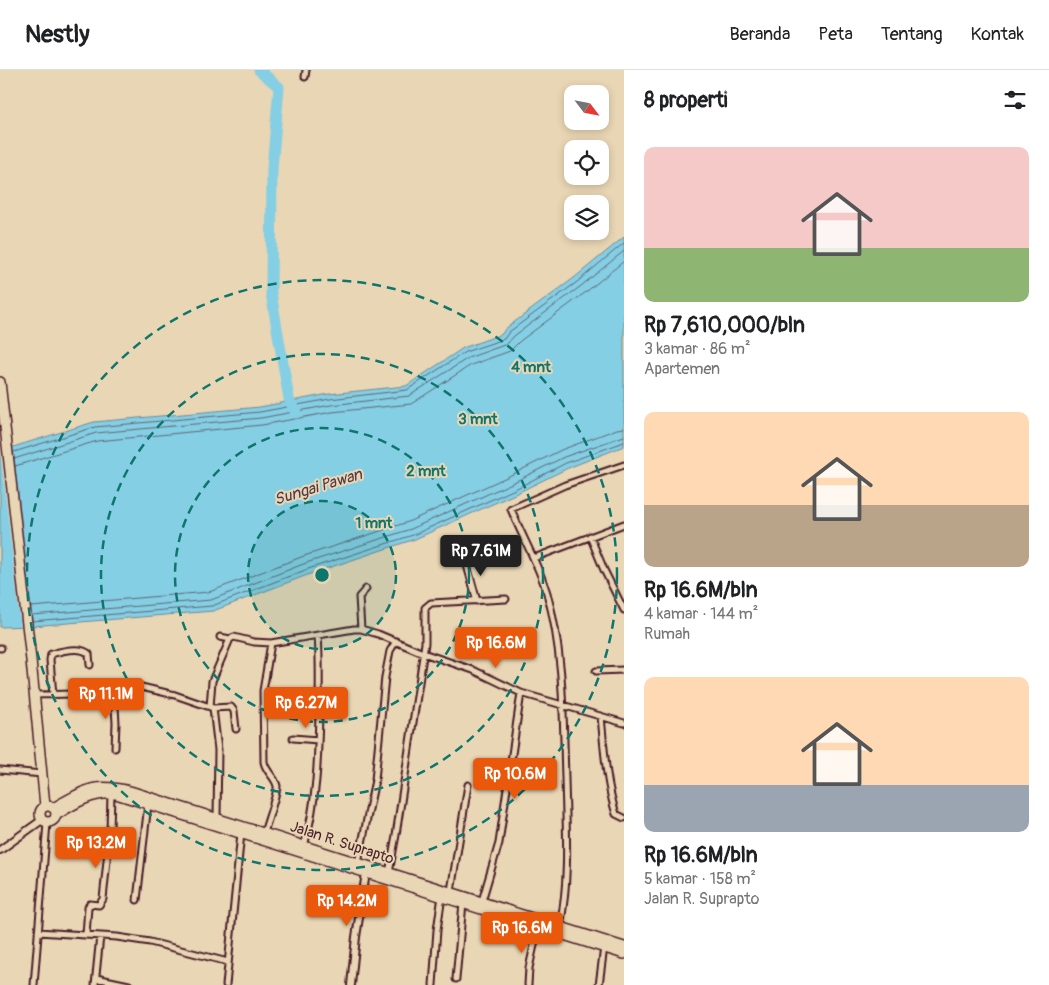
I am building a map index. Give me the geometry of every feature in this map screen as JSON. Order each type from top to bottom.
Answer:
[{"type":"main road","points":[[0,382],[42,774],[51,809],[52,822],[44,822],[40,812],[51,809]]},
{"type":"main road","name":"Jalan R. Suprapto","points":[[51,809],[97,786],[112,786],[264,833],[293,846],[366,873],[482,901],[624,946]]},
{"type":"main road","name":"Jalan R. Suprapto","points":[[51,809],[103,794],[111,794],[148,803],[242,833],[293,846],[304,846],[358,863],[441,892],[462,903],[624,954]]},
{"type":"street","points":[[305,77],[306,70]]},
{"type":"street","points":[[560,926],[566,872],[562,679],[547,593],[534,558],[511,510],[512,507],[564,485],[624,465]]},
{"type":"street","points":[[534,558],[623,525],[624,533]]},
{"type":"street","points":[[590,536],[624,610]]},
{"type":"street","points":[[465,558],[477,601]]},
{"type":"street","points":[[361,629],[359,597],[366,589]]},
{"type":"street","points":[[389,873],[423,653],[426,605],[431,603],[506,599]]},
{"type":"street","points":[[220,637],[271,643],[361,629],[473,670],[521,693],[624,723]]},
{"type":"street","points":[[304,846],[315,795],[320,666],[318,636]]},
{"type":"street","points":[[217,818],[218,750],[212,707],[212,681],[230,639]]},
{"type":"street","points":[[358,863],[375,780],[385,677],[390,652],[396,641]]},
{"type":"street","points":[[264,833],[277,788],[264,762],[263,691],[271,643]]},
{"type":"street","points":[[53,695],[50,660],[52,654],[71,650],[85,651],[89,654],[90,665]]},
{"type":"street","points":[[596,671],[624,671]]},
{"type":"street","points":[[35,695],[108,693],[133,685],[175,695],[212,707],[232,708],[236,729]]},
{"type":"street","points":[[114,691],[115,748]]},
{"type":"street","points":[[482,901],[499,843],[521,693]]},
{"type":"street","points":[[602,716],[608,778],[616,814],[624,818]]},
{"type":"street","points":[[293,738],[318,740]]},
{"type":"street","points":[[0,770],[42,774]]},
{"type":"street","points":[[432,985],[441,892],[468,785]]},
{"type":"street","points":[[86,935],[88,907],[90,904],[100,905],[103,899],[110,831],[111,794]]},
{"type":"street","points":[[137,900],[148,803]]},
{"type":"street","points":[[0,850],[44,822]]},
{"type":"street","points":[[34,985],[44,822]]},
{"type":"street","points":[[226,985],[242,833]]},
{"type":"street","points":[[351,985],[366,873]]},
{"type":"street","points":[[456,979],[462,903]]},
{"type":"street","points":[[528,985],[529,968],[538,926]]},
{"type":"street","points":[[38,932],[100,936],[150,942],[228,962]]},
{"type":"street","points":[[95,985],[100,936]]},
{"type":"street","points":[[599,985],[604,947]]},
{"type":"street","points":[[96,978],[129,985]]},
{"type":"water","name":"Sungai Pawan","points":[[624,237],[624,446],[568,468],[415,539],[310,574],[213,611],[0,627],[0,451],[94,422],[260,407],[329,394],[406,386],[463,348],[502,334],[505,329],[574,278]]},
{"type":"pier","points":[[9,446],[30,629],[21,629],[0,449]]},
{"type":"waterway","points":[[259,70],[279,87],[272,169],[271,293],[289,399],[296,413]]}]
